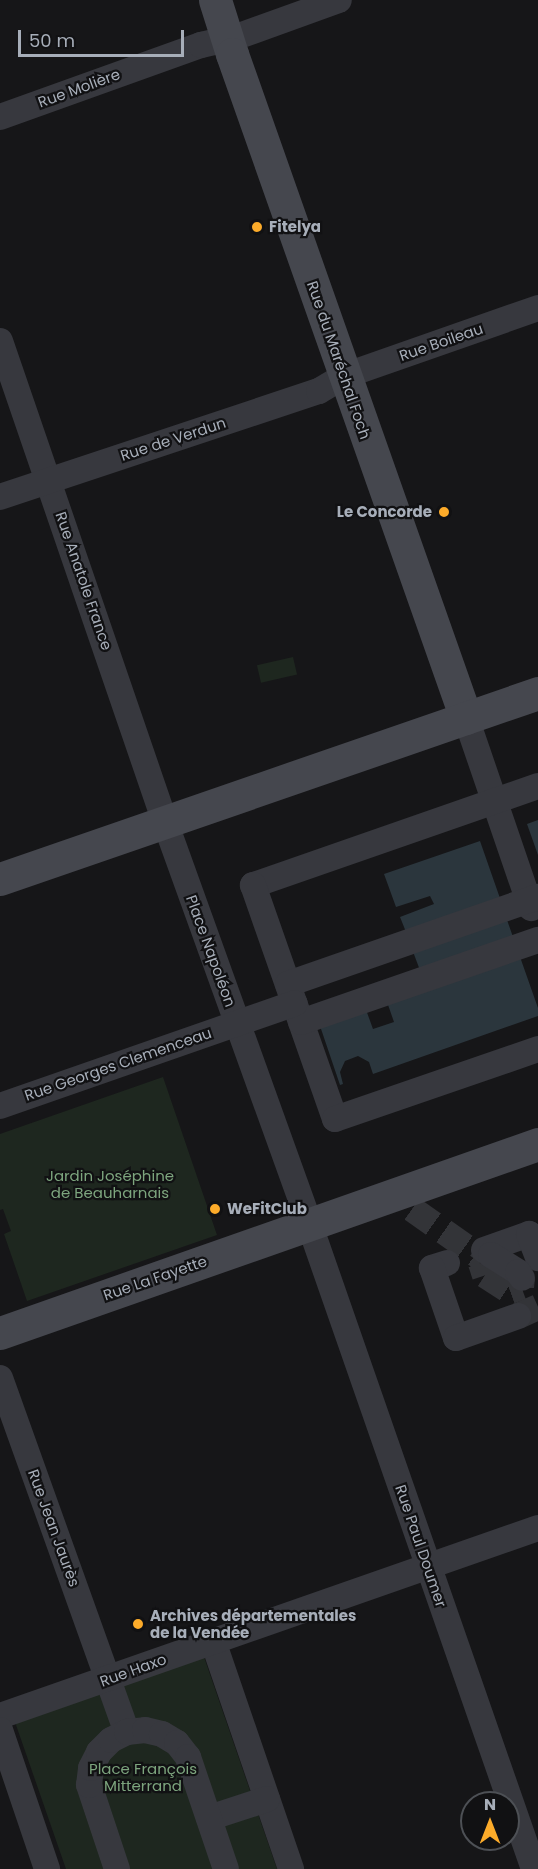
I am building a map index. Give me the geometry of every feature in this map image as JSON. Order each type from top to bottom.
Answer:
[{"type":"street","name":"Rue du Maréchal Foch","points":[[215,0],[344,376],[466,718]]},
{"type":"street","name":"Rue Molière","points":[[0,117],[339,0]]},
{"type":"street","name":"Rue Boileau","points":[[344,376],[538,308]]},
{"type":"street","name":"Rue Anatole France","points":[[0,341],[165,822]]},
{"type":"street","name":"Rue de Verdun","points":[[0,497],[319,391],[344,376]]},
{"type":"street","points":[[0,879],[538,693]]},
{"type":"street","points":[[295,1003],[535,908],[494,802],[466,718]]},
{"type":"street","points":[[538,786],[254,885],[335,1119],[538,1049]]},
{"type":"street","name":"Place Napoléon","points":[[165,822],[309,1223]]},
{"type":"street","points":[[295,1003],[437,975],[538,940]]},
{"type":"street","name":"Rue Georges Clemenceau","points":[[0,1106],[295,1003]]},
{"type":"street","points":[[309,1223],[409,1200],[538,1144]]},
{"type":"street","name":"Rue La Fayette","points":[[0,1333],[309,1223]]},
{"type":"street","name":"Rue Paul Doumer","points":[[309,1223],[534,1869]]},
{"type":"street","points":[[522,1278],[518,1272],[487,1252],[529,1233],[538,1258]]},
{"type":"street","points":[[447,1263],[432,1268],[456,1338],[518,1316]]},
{"type":"street","name":"Rue Jean Jaurès","points":[[0,1378],[108,1678]]},
{"type":"street","name":"Rue Haxo","points":[[0,1716],[538,1528]]},
{"type":"street","points":[[213,1641],[291,1869]]},
{"type":"street","points":[[108,1678],[127,1732]]},
{"type":"street","points":[[0,1730],[47,1869]]},
{"type":"street","points":[[109,1866],[89,1785],[91,1768],[99,1752],[111,1740],[127,1732],[145,1730],[162,1734],[177,1743],[188,1757],[226,1869]]},
{"type":"street","points":[[209,1818],[267,1799]]},
{"type":"green space","points":[[293,657],[297,675],[261,683],[257,665]]},
{"type":"green space","name":"Jardin Joséphine de Beauharnais","points":[[163,1077],[217,1235],[27,1301],[4,1234],[11,1231],[3,1209],[0,1210],[0,1134]]},
{"type":"green space","name":"Place François Mitterrand","points":[[204,1657],[277,1869],[66,1869],[15,1722]]},
{"type":"shaded area","points":[[538,820],[538,855],[527,824]]},
{"type":"shaded area","points":[[480,841],[502,904],[408,937],[400,917],[434,904],[430,896],[396,907],[384,874]]},
{"type":"shaded area","points":[[506,917],[538,1008],[538,1016],[373,1074],[369,1062],[358,1056],[345,1061],[340,1072],[343,1084],[340,1085],[319,1023],[365,1007],[373,1029],[394,1022],[386,999],[421,973],[412,949]]},
{"type":"tunnel","points":[[412,1209],[483,1259]]},
{"type":"tunnel","points":[[491,1255],[486,1256],[481,1263],[485,1275],[510,1291],[521,1287],[522,1278]]},
{"type":"tunnel","points":[[518,1316],[538,1307]]},
{"type":"place","name":"Fitelya","points":[[257,227]]},
{"type":"place","name":"Le Concorde","points":[[444,512]]},
{"type":"place","name":"WeFitClub","points":[[215,1209]]},
{"type":"place","name":"Archives départementales de la Vendée","points":[[138,1624]]}]
